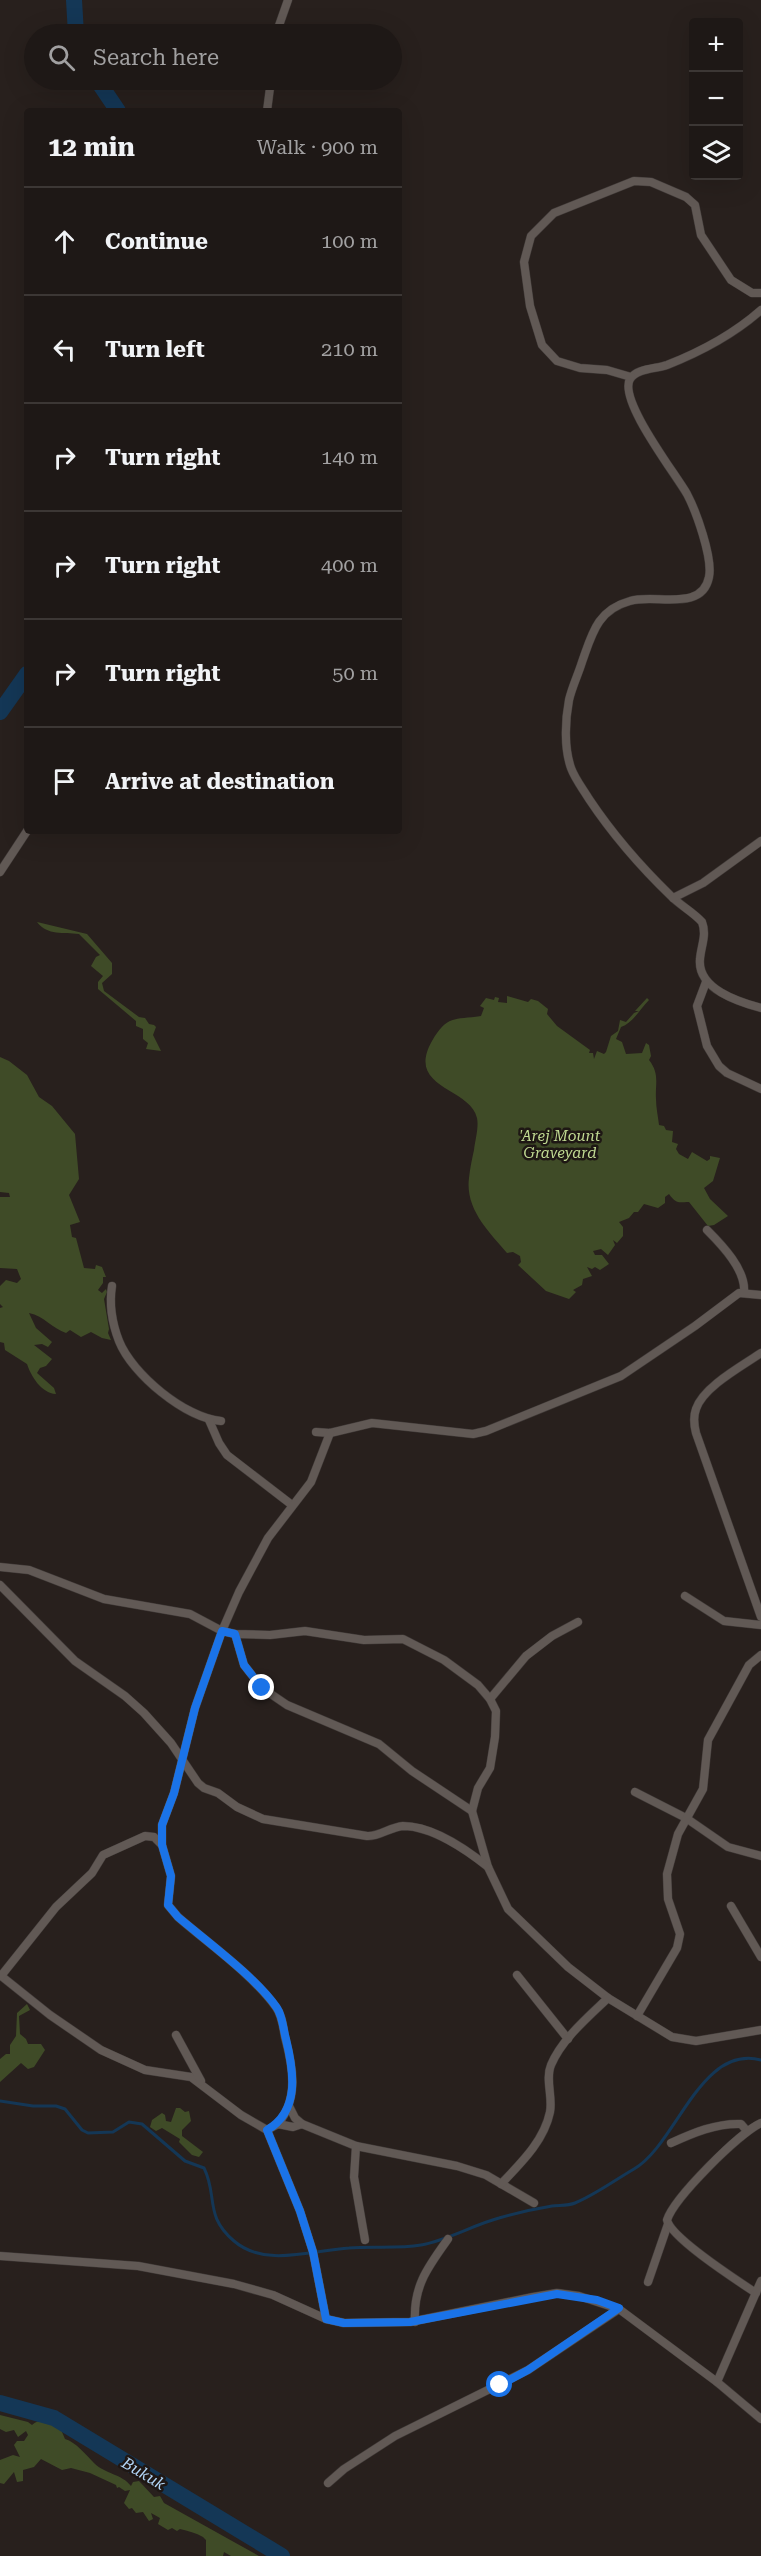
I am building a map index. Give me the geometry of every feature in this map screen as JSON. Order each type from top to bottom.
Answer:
[{"type":"street","points":[[280,24],[288,0]]},
{"type":"street","points":[[267,108],[270,90]]},
{"type":"street","points":[[631,377],[607,370],[580,368],[557,361],[542,345],[530,306],[524,262],[531,236],[554,213],[634,181],[651,182],[686,197],[695,205],[701,235],[730,280],[752,293],[761,293]]},
{"type":"street","points":[[761,310],[687,357],[656,369],[638,372],[631,377],[627,387],[630,399],[687,494],[695,513],[708,558],[709,576],[706,585],[695,596],[684,600],[644,598],[628,601],[602,618],[593,630],[571,690],[566,740],[571,767],[593,805],[621,845],[673,898],[702,922],[704,936],[699,964],[706,982],[719,991],[761,1008]]},
{"type":"street","points":[[0,872],[25,834]]},
{"type":"street","points":[[673,898],[703,883],[761,841]]},
{"type":"street","points":[[706,982],[698,1006],[707,1046],[719,1065],[727,1072],[761,1089]]},
{"type":"street","points":[[707,1230],[741,1273],[745,1283],[744,1292]]},
{"type":"street","points":[[112,1286],[110,1303],[114,1326],[120,1343],[129,1357],[164,1394],[184,1408],[209,1420],[221,1421]]},
{"type":"street","points":[[316,1432],[330,1433],[372,1423],[473,1434],[486,1431],[621,1376],[695,1326],[733,1296],[744,1292],[761,1295]]},
{"type":"street","points":[[761,1353],[726,1377],[700,1401],[695,1410],[694,1421],[696,1433],[761,1617]]},
{"type":"street","points":[[209,1420],[227,1455],[292,1504]]},
{"type":"street","points":[[267,2130],[278,2124],[289,2106],[294,2081],[282,2018],[276,2007],[237,1968],[172,1911],[167,1898],[171,1876],[162,1845],[164,1822],[174,1793],[195,1708],[222,1631],[257,1557],[292,1504],[311,1482],[330,1433]]},
{"type":"street","points":[[0,1567],[29,1570],[104,1599],[190,1614],[222,1631],[235,1634],[270,1635],[304,1631],[364,1640],[403,1639],[444,1660],[478,1685],[490,1699],[496,1711],[490,1768],[478,1788],[472,1811],[488,1867],[508,1909],[528,1931],[568,1967],[608,1998],[672,2037],[696,2041],[761,2030]]},
{"type":"street","points":[[751,1589],[761,1584]]},
{"type":"street","points":[[0,1585],[75,1661],[125,1696],[144,1713],[171,1743],[204,1788],[218,1793],[237,1807],[263,1819],[375,1837],[392,1828],[409,1827],[443,1838],[469,1852],[488,1867]]},
{"type":"street","points":[[685,1596],[724,1621],[761,1625]]},
{"type":"street","points":[[490,1699],[526,1656],[552,1636],[578,1622]]},
{"type":"street","points":[[235,1634],[244,1665],[262,1688],[287,1705],[379,1744],[412,1771],[472,1811]]},
{"type":"street","points":[[637,2016],[677,1948],[680,1934],[668,1899],[667,1874],[678,1834],[703,1789],[708,1740],[714,1724],[749,1665],[761,1655]]},
{"type":"street","points":[[635,1792],[686,1818],[728,1847],[761,1856]]},
{"type":"street","points":[[164,1822],[145,1836],[104,1855],[92,1873],[56,1907],[1,1975],[50,2015],[101,2050],[145,2070],[191,2077],[241,2115],[267,2130],[300,2211],[313,2252],[326,2319]]},
{"type":"street","points":[[145,1836],[154,1837],[162,1845]]},
{"type":"street","points":[[731,1906],[761,1957]]},
{"type":"street","points":[[517,1975],[568,2039]]},
{"type":"street","points":[[501,2184],[523,2160],[543,2129],[550,2111],[551,2065],[568,2039],[608,1998]]},
{"type":"street","points":[[176,2035],[195,2073],[205,2087]]},
{"type":"street","points":[[289,2106],[295,2118],[302,2124],[356,2146],[458,2166],[486,2175],[534,2203]]},
{"type":"street","points":[[671,2143],[700,2130],[732,2123],[741,2124],[747,2131]]},
{"type":"street","points":[[648,2282],[669,2215],[724,2150],[761,2123]]},
{"type":"street","points":[[278,2124],[293,2127],[302,2124]]},
{"type":"street","points":[[356,2146],[354,2177],[365,2240]]},
{"type":"street","points":[[668,2224],[713,2264],[756,2293]]},
{"type":"street","points":[[415,2322],[415,2296],[418,2285],[448,2239]]},
{"type":"street","points":[[0,2256],[138,2266],[234,2284],[273,2295],[326,2319],[344,2323],[415,2322],[557,2294],[597,2300],[619,2308],[717,2382],[761,2419]]},
{"type":"street","points":[[717,2382],[761,2281]]},
{"type":"street","points":[[328,2483],[344,2469],[395,2436],[528,2370],[619,2308]]},
{"type":"green space","points":[[37,922],[87,934],[112,963],[112,974],[102,983],[104,991],[156,1027],[153,1035],[161,1051],[146,1049],[148,1043],[143,1039],[143,1029],[136,1026],[136,1021],[98,989],[98,982],[103,976],[91,966],[96,957],[100,955],[79,934],[46,930]]},
{"type":"green space","name":"'Arej Mount Graveyard","points":[[507,996],[528,1002],[531,999],[538,1001],[548,1009],[547,1014],[557,1026],[590,1050],[589,1053],[593,1053],[594,1059],[597,1051],[604,1054],[606,1052],[611,1036],[618,1031],[620,1020],[626,1022],[639,1011],[635,1011],[647,998],[649,1000],[636,1015],[621,1027],[616,1039],[622,1042],[626,1054],[642,1053],[646,1043],[649,1045],[651,1056],[649,1060],[656,1075],[659,1125],[664,1126],[666,1130],[673,1131],[672,1142],[678,1144],[676,1149],[679,1154],[688,1159],[692,1152],[707,1161],[710,1156],[720,1158],[713,1181],[704,1188],[710,1199],[728,1216],[708,1226],[689,1202],[676,1201],[669,1194],[665,1197],[665,1203],[658,1208],[644,1204],[638,1212],[634,1212],[629,1218],[619,1222],[623,1227],[623,1236],[617,1243],[613,1240],[615,1245],[608,1255],[601,1249],[593,1251],[595,1255],[602,1255],[609,1264],[600,1270],[587,1267],[592,1276],[583,1279],[582,1285],[573,1290],[576,1292],[569,1299],[546,1291],[518,1265],[521,1262],[520,1256],[513,1252],[507,1253],[493,1237],[480,1219],[471,1200],[469,1178],[477,1134],[477,1118],[472,1108],[433,1078],[427,1069],[426,1057],[432,1041],[447,1023],[452,1020],[481,1016],[484,1008],[480,1006],[486,998],[494,1000],[495,997],[499,998],[498,1002],[507,1003]]},
{"type":"green space","points":[[0,1057],[27,1075],[39,1097],[52,1106],[75,1134],[79,1179],[69,1195],[80,1222],[70,1225],[72,1237],[76,1238],[84,1268],[95,1269],[96,1265],[102,1267],[106,1277],[103,1277],[103,1283],[98,1290],[102,1293],[106,1289],[107,1292],[104,1299],[111,1340],[91,1332],[81,1337],[70,1330],[66,1333],[29,1313],[36,1328],[52,1342],[48,1347],[42,1344],[34,1345],[52,1359],[37,1373],[54,1388],[56,1394],[41,1387],[34,1379],[27,1364],[5,1350],[4,1343],[0,1342],[0,1308],[3,1307],[0,1304],[0,1286],[6,1280],[17,1283],[21,1279],[17,1269],[0,1268],[0,1197],[10,1197],[9,1193],[0,1192]]},
{"type":"green space","points":[[27,2004],[30,2010],[19,2016],[20,2034],[28,2044],[41,2044],[45,2050],[34,2067],[28,2069],[21,2063],[0,2082],[0,2059],[10,2054],[10,2045],[16,2036],[17,2013]]},
{"type":"green space","points":[[176,2108],[185,2112],[189,2111],[191,2121],[182,2130],[182,2136],[203,2152],[199,2157],[192,2155],[179,2142],[180,2139],[162,2128],[156,2131],[150,2127],[152,2120],[162,2113],[166,2121],[171,2122]]},
{"type":"green space","points":[[0,2415],[32,2425],[44,2420],[56,2426],[60,2425],[65,2439],[77,2446],[98,2467],[123,2479],[131,2486],[133,2482],[139,2481],[154,2497],[160,2496],[164,2503],[259,2556],[231,2556],[224,2552],[223,2556],[206,2556],[206,2540],[203,2537],[180,2529],[168,2530],[158,2524],[160,2518],[151,2513],[153,2519],[149,2521],[143,2512],[136,2513],[132,2508],[129,2509],[124,2503],[130,2490],[117,2488],[116,2485],[90,2473],[71,2468],[62,2470],[41,2459],[34,2467],[23,2470],[23,2481],[17,2482],[14,2472],[4,2484],[0,2483],[0,2460],[13,2455],[20,2457],[14,2445],[17,2441],[24,2441],[28,2435],[26,2431],[18,2437],[14,2430],[6,2432],[0,2429]]},
{"type":"waterway","points":[[74,0],[75,24]]},
{"type":"waterway","points":[[104,90],[116,108]]},
{"type":"waterway","points":[[0,712],[24,678]]},
{"type":"waterway","points":[[0,2101],[33,2106],[56,2106],[65,2109],[82,2130],[88,2133],[113,2132],[129,2122],[142,2124],[185,2161],[204,2168],[215,2214],[225,2232],[234,2241],[246,2249],[275,2256],[349,2248],[421,2245],[441,2240],[505,2216],[575,2203],[634,2169],[649,2156],[705,2081],[721,2067],[740,2059],[761,2060]]},
{"type":"waterway","name":"Bukuk","points":[[0,2403],[54,2418],[282,2556]]},
{"type":"route","points":[[262,1688],[244,1665],[235,1634],[222,1631],[195,1708],[174,1793],[162,1825],[162,1845],[171,1876],[168,1905],[178,1917],[258,1988],[276,2007],[282,2018],[294,2081],[285,2116],[278,2124],[267,2130],[300,2211],[313,2252],[326,2319],[344,2323],[415,2322],[557,2294],[579,2295],[619,2308],[567,2345],[500,2385]]}]
